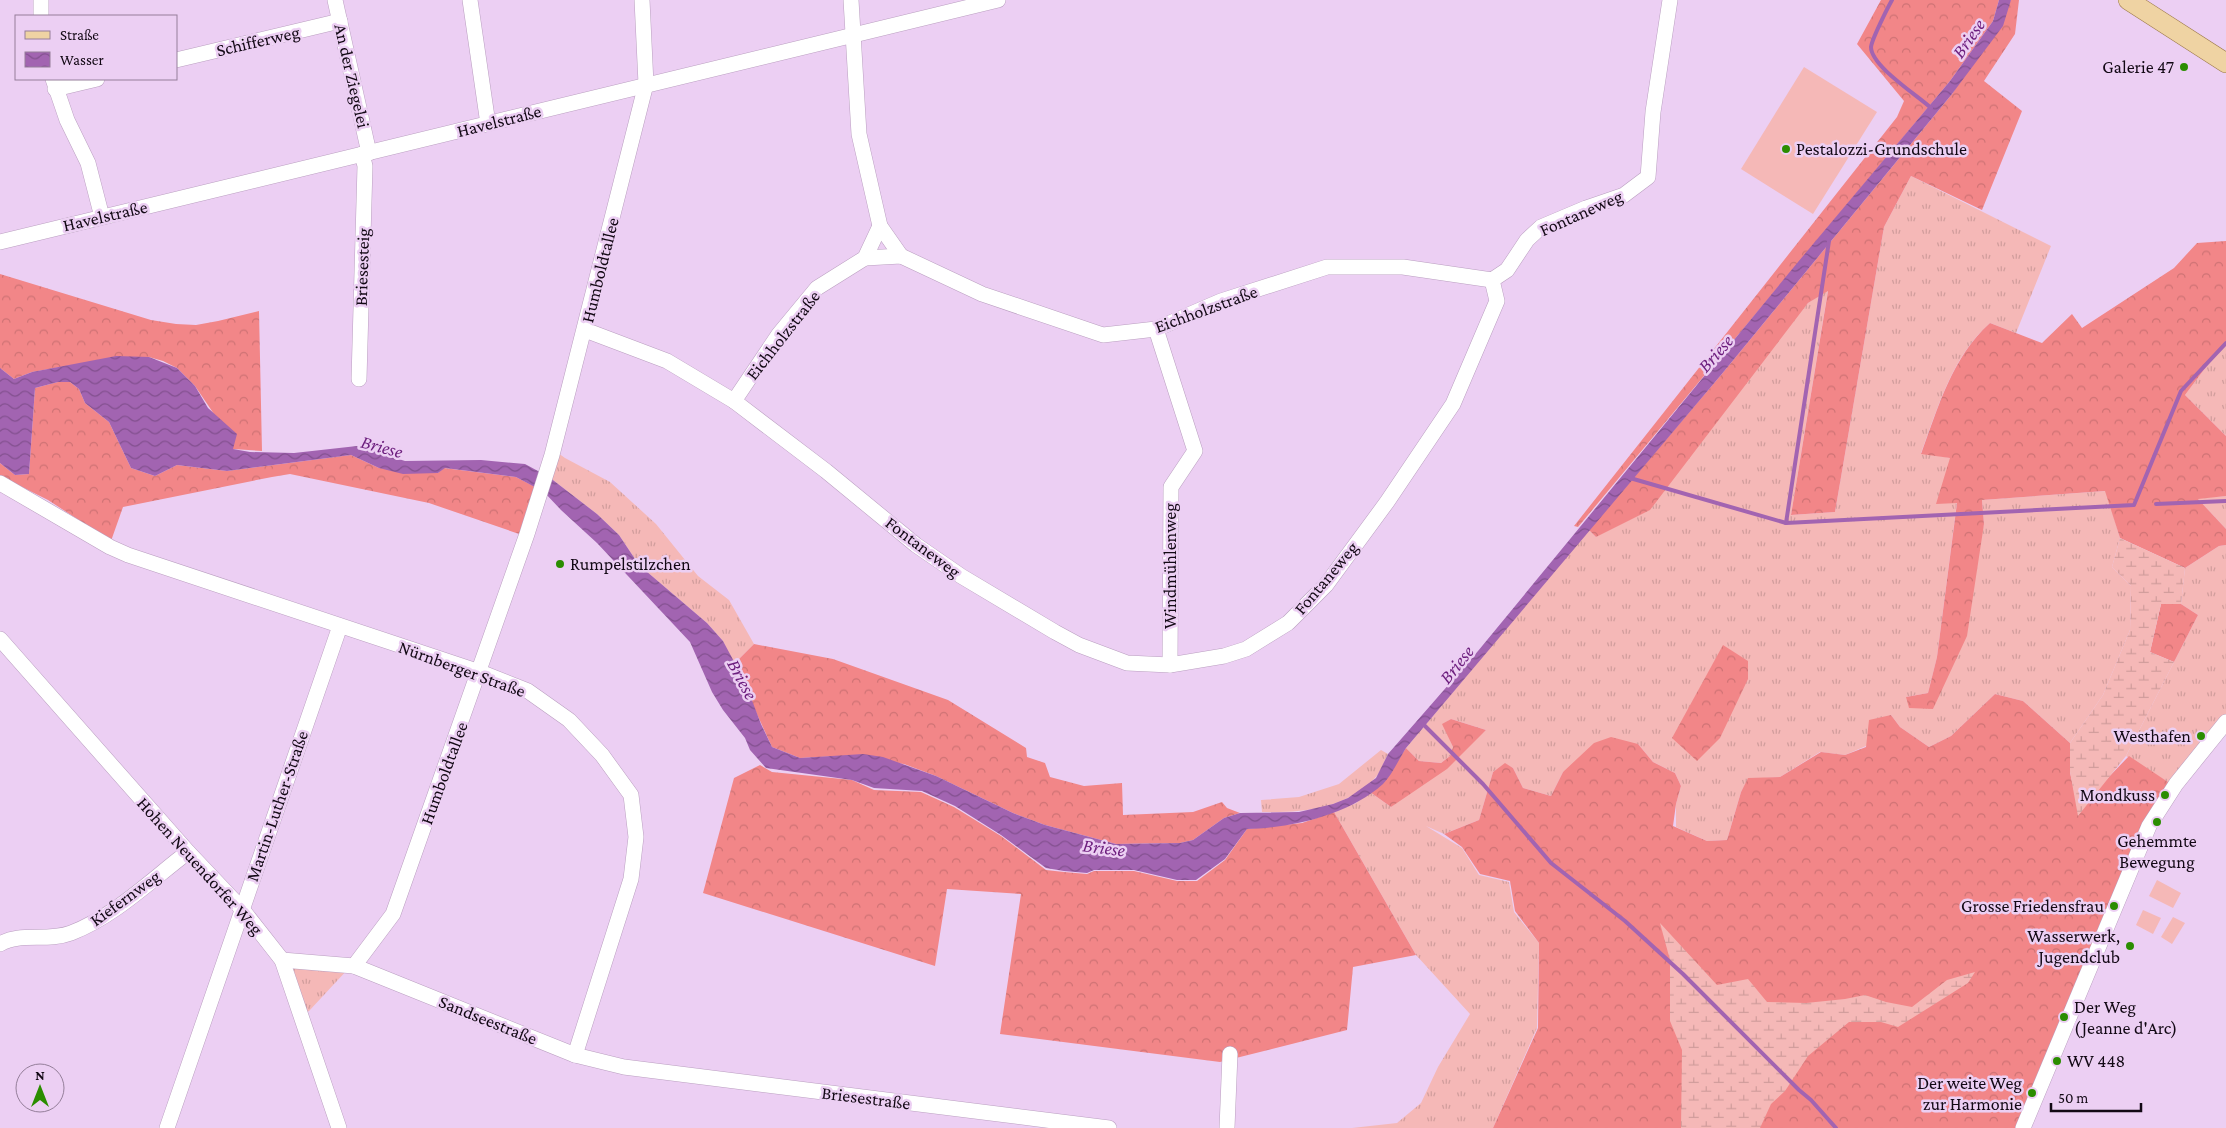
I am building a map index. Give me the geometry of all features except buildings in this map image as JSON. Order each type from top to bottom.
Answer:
[{"type":"main road","points":[[2128,0],[2226,63]]},
{"type":"street","points":[[41,0],[41,15]]},
{"type":"street","name":"An der Ziegelei","points":[[335,0],[366,154]]},
{"type":"street","points":[[470,0],[488,124]]},
{"type":"street","name":"Humboldtallee","points":[[354,966],[394,914],[480,672],[538,501],[585,330],[646,84],[642,0]]},
{"type":"street","name":"Eichholzstraße","points":[[850,0],[859,134],[880,226],[901,256]]},
{"type":"street","name":"Havelstraße","points":[[0,242],[998,0]]},
{"type":"street","name":"Fontaneweg","points":[[585,330],[667,361],[734,401],[826,471],[916,545],[961,576],[1078,645],[1127,663],[1170,666],[1224,656],[1246,649],[1288,623],[1326,585],[1387,502],[1453,404],[1497,302],[1492,280],[1507,270],[1527,240],[1541,227],[1586,208],[1624,196],[1648,177],[1654,102],[1670,0]]},
{"type":"street","name":"Schifferweg","points":[[178,60],[340,21]]},
{"type":"street","points":[[88,80],[54,84],[67,120],[88,163],[102,217]]},
{"type":"street","name":"Briesesteig","points":[[359,379],[366,154]]},
{"type":"street","points":[[865,258],[880,226]]},
{"type":"street","name":"Eichholzstraße","points":[[734,401],[779,334],[817,288],[865,258],[901,256],[982,294],[1103,335],[1156,329],[1221,301],[1327,267],[1404,267],[1492,280]]},
{"type":"street","name":"Windmühlenweg","points":[[1156,329],[1195,451],[1171,487],[1170,666]]},
{"type":"street","name":"Nürnberger Straße","points":[[0,483],[128,556],[480,672],[528,691],[569,720],[602,754],[631,794],[636,837],[631,879],[575,1055]]},
{"type":"street","name":"Martin-Luther-Straße","points":[[167,1128],[340,626]]},
{"type":"street","name":"Hohen Neuendorfer Weg","points":[[0,639],[188,852],[242,908],[282,960],[339,1128]]},
{"type":"street","points":[[2023,1128],[2149,826],[2176,784],[2226,722]]},
{"type":"street","name":"Kiefernweg","points":[[0,944],[10,938],[49,938],[61,936],[96,922],[188,852]]},
{"type":"street","points":[[282,960],[354,966]]},
{"type":"street","name":"Sandseestraße","points":[[354,966],[575,1055],[624,1067]]},
{"type":"street","points":[[1227,1128],[1230,1054]]},
{"type":"street","name":"Briesestraße","points":[[624,1067],[1109,1128]]},
{"type":"green space","points":[[1881,0],[1999,0],[1993,21],[1950,81],[1578,527],[1574,526],[1897,117],[1904,101],[1857,44]]},
{"type":"green space","points":[[2011,0],[2019,0],[2015,34],[1984,81],[2022,111],[1982,210],[1911,176],[1884,227],[1835,512],[1791,515],[1828,291],[1808,303],[1650,510],[1596,537],[1589,530],[1721,375],[1952,94]]},
{"type":"green space","points":[[1804,67],[1877,112],[1813,214],[1741,169]]},
{"type":"green space","points":[[1911,176],[2051,246],[2016,333],[1990,323],[1977,336],[1956,367],[1940,401],[1921,453],[1951,458],[1937,503],[1957,502],[1937,657],[1928,693],[1906,697],[1933,709],[1984,524],[1982,500],[2106,491],[2120,538],[2112,567],[2131,586],[2130,630],[2103,695],[2070,743],[2023,701],[1995,694],[1951,736],[1929,747],[1900,727],[1891,715],[1866,746],[1845,755],[1820,752],[1780,777],[1748,779],[1741,792],[1727,840],[1707,841],[1676,827],[1676,804],[1681,786],[1675,773],[1653,762],[1638,744],[1563,772],[1551,796],[1523,788],[1513,768],[1505,764],[1493,772],[1479,820],[1444,834],[1426,826],[1462,848],[1479,875],[1509,882],[1514,912],[1539,943],[1537,1028],[1493,1128],[1352,1128],[1397,1123],[1421,1103],[1438,1067],[1470,1014],[1416,955],[1334,812],[1356,803],[1370,792],[1391,807],[1486,730],[1451,719],[1443,724],[1453,747],[1450,756],[1441,763],[1419,761],[1406,748],[1589,530],[1596,537],[1808,303],[1828,290],[1791,515],[1835,512],[1884,227]]},
{"type":"green space","points":[[2226,241],[2226,345],[2215,355],[2185,395],[2226,436],[2226,496],[2198,499],[2226,529],[2226,545],[2219,546],[2185,568],[2120,538],[2105,491],[1982,500],[1984,524],[1967,636],[1933,709],[1909,708],[1906,697],[1928,693],[1937,657],[1957,503],[1936,504],[1950,458],[1921,454],[1940,401],[1966,351],[1990,323],[2042,343],[2072,314],[2082,328],[2174,268],[2197,243]]},
{"type":"green space","points":[[0,274],[151,320],[176,324],[196,325],[259,311],[262,451],[233,449],[214,414],[195,386],[177,368],[163,361],[149,357],[60,367],[32,372],[14,379],[0,368]]},
{"type":"green space","points":[[2226,345],[2226,436],[2185,395],[2215,355]]},
{"type":"green space","points":[[58,382],[70,382],[79,389],[85,403],[109,422],[131,468],[155,476],[177,465],[227,471],[351,455],[379,468],[438,473],[444,468],[516,477],[539,489],[525,536],[429,503],[290,474],[123,507],[111,541],[48,500],[0,476],[0,463],[15,475],[29,474],[35,388]]},
{"type":"green space","points":[[551,448],[565,458],[610,482],[656,524],[698,576],[729,600],[754,644],[734,664],[723,641],[707,623],[639,565],[619,535],[597,514],[549,477]]},
{"type":"green space","points":[[2226,496],[2226,529],[2197,498]]},
{"type":"green space","points":[[2120,538],[2185,568],[2181,604],[2161,604],[2150,652],[2174,662],[2126,756],[2078,816],[2070,772],[2070,743],[2103,695],[2130,630],[2131,586],[2112,567]]},
{"type":"green space","points":[[2226,545],[2226,716],[2171,784],[2126,756],[2198,615],[2181,604],[2185,568],[2219,546]]},
{"type":"green space","points":[[2161,604],[2181,604],[2198,615],[2174,662],[2150,652]]},
{"type":"green space","points":[[754,644],[833,659],[948,700],[1026,748],[1027,757],[1045,763],[1050,777],[1084,786],[1122,783],[1123,815],[1193,812],[1222,802],[1227,808],[1240,813],[1224,818],[1193,840],[1180,843],[1116,844],[1045,825],[1013,813],[936,776],[904,764],[838,756],[800,758],[772,747],[734,664]]},
{"type":"green space","points":[[1723,645],[1748,661],[1748,679],[1720,738],[1697,761],[1672,738]]},
{"type":"green space","points":[[1995,694],[2023,701],[2070,743],[2070,772],[2078,809],[2129,756],[2171,784],[2021,1128],[1493,1128],[1538,1028],[1539,943],[1515,911],[1510,881],[1480,874],[1462,847],[1444,834],[1479,820],[1493,772],[1505,763],[1513,768],[1523,788],[1551,796],[1563,772],[1594,743],[1611,737],[1638,744],[1653,762],[1675,773],[1681,786],[1673,826],[1707,841],[1727,840],[1741,792],[1748,778],[1780,777],[1821,752],[1845,755],[1866,747],[1869,720],[1891,715],[1900,727],[1929,747],[1951,736]]},
{"type":"green space","points":[[1451,719],[1486,730],[1447,769],[1391,807],[1370,792],[1383,783],[1406,748],[1419,761],[1441,763],[1450,756],[1453,747],[1442,724]]},
{"type":"green space","points":[[1381,750],[1388,754],[1379,773],[1351,797],[1337,803],[1307,810],[1262,812],[1261,800],[1299,797],[1339,784]]},
{"type":"green space","points":[[760,765],[772,772],[852,780],[874,790],[921,792],[954,807],[1001,836],[1046,870],[1087,874],[1094,871],[1134,871],[1177,881],[1197,881],[1225,860],[1247,829],[1302,823],[1334,812],[1416,955],[1353,967],[1347,1030],[1220,1062],[1000,1034],[1021,894],[947,889],[935,966],[703,893],[734,778]]},
{"type":"green space","points":[[2157,880],[2181,893],[2173,908],[2149,896]]},
{"type":"green space","points":[[2143,910],[2161,918],[2153,934],[2136,925]]},
{"type":"green space","points":[[2173,917],[2185,923],[2172,944],[2161,937]]},
{"type":"green space","points":[[1660,923],[1717,985],[1748,979],[1767,1002],[1806,1003],[1865,995],[1886,1002],[1912,1007],[1947,980],[1975,972],[1968,983],[1898,1027],[1881,1022],[1849,1022],[1808,1056],[1785,1091],[1771,1104],[1760,1128],[1681,1128],[1682,1050],[1670,1021],[1670,960]]},
{"type":"green space","points":[[287,965],[349,968],[303,1015]]},
{"type":"water","name":"Briese","points":[[1999,0],[2011,0],[2003,26],[1952,94],[1721,375],[1406,748],[1383,784],[1354,804],[1319,818],[1282,826],[1247,829],[1225,859],[1196,880],[1177,880],[1134,870],[1094,870],[1087,873],[1046,868],[1001,835],[955,806],[922,791],[874,788],[852,780],[766,768],[750,750],[745,738],[723,710],[712,692],[690,642],[597,543],[544,492],[516,477],[445,468],[438,473],[403,474],[379,468],[351,455],[227,471],[177,465],[155,476],[131,468],[109,422],[85,403],[79,389],[70,382],[58,382],[35,388],[29,474],[15,475],[0,463],[0,368],[14,379],[32,372],[116,356],[149,357],[177,368],[195,386],[208,408],[237,434],[233,449],[250,452],[294,453],[357,446],[405,461],[481,460],[525,464],[549,477],[597,514],[619,535],[639,565],[707,623],[723,641],[745,682],[772,747],[800,758],[863,754],[883,757],[936,776],[1013,813],[1045,825],[1116,844],[1180,843],[1193,840],[1224,818],[1240,813],[1299,812],[1333,804],[1348,798],[1376,778],[1388,754],[1478,651],[1798,262],[1950,81],[1993,21]]},
{"type":"waterway","points":[[1892,0],[1872,43],[1873,55],[1886,71],[1931,108]]},
{"type":"waterway","points":[[1786,523],[1829,241]]},
{"type":"waterway","points":[[1630,478],[1786,523],[2134,505],[2181,391],[2226,343]]},
{"type":"waterway","points":[[2156,504],[2226,501]]},
{"type":"waterway","points":[[1423,724],[1483,784],[1551,863],[1625,921],[1683,974],[1811,1100],[1836,1128]]},
{"type":"place","name":"Galerie 47","points":[[2184,67]]},
{"type":"place","name":"Pestalozzi-Grundschule","points":[[1786,149]]},
{"type":"place","name":"Rumpelstilzchen","points":[[560,564]]},
{"type":"place","name":"Westhafen","points":[[2201,736]]},
{"type":"place","name":"Mondkuss","points":[[2165,795]]},
{"type":"place","name":"Gehemmte Bewegung","points":[[2157,822]]},
{"type":"place","name":"Grosse Friedensfrau","points":[[2114,906]]},
{"type":"place","name":"Wasserwerk, Jugendclub","points":[[2130,946]]},
{"type":"place","name":"Der Weg (Jeanne d'Arc)","points":[[2064,1017]]},
{"type":"place","name":"WV 448","points":[[2057,1061]]},
{"type":"place","name":"Der weite Weg zur Harmonie","points":[[2032,1093]]}]
